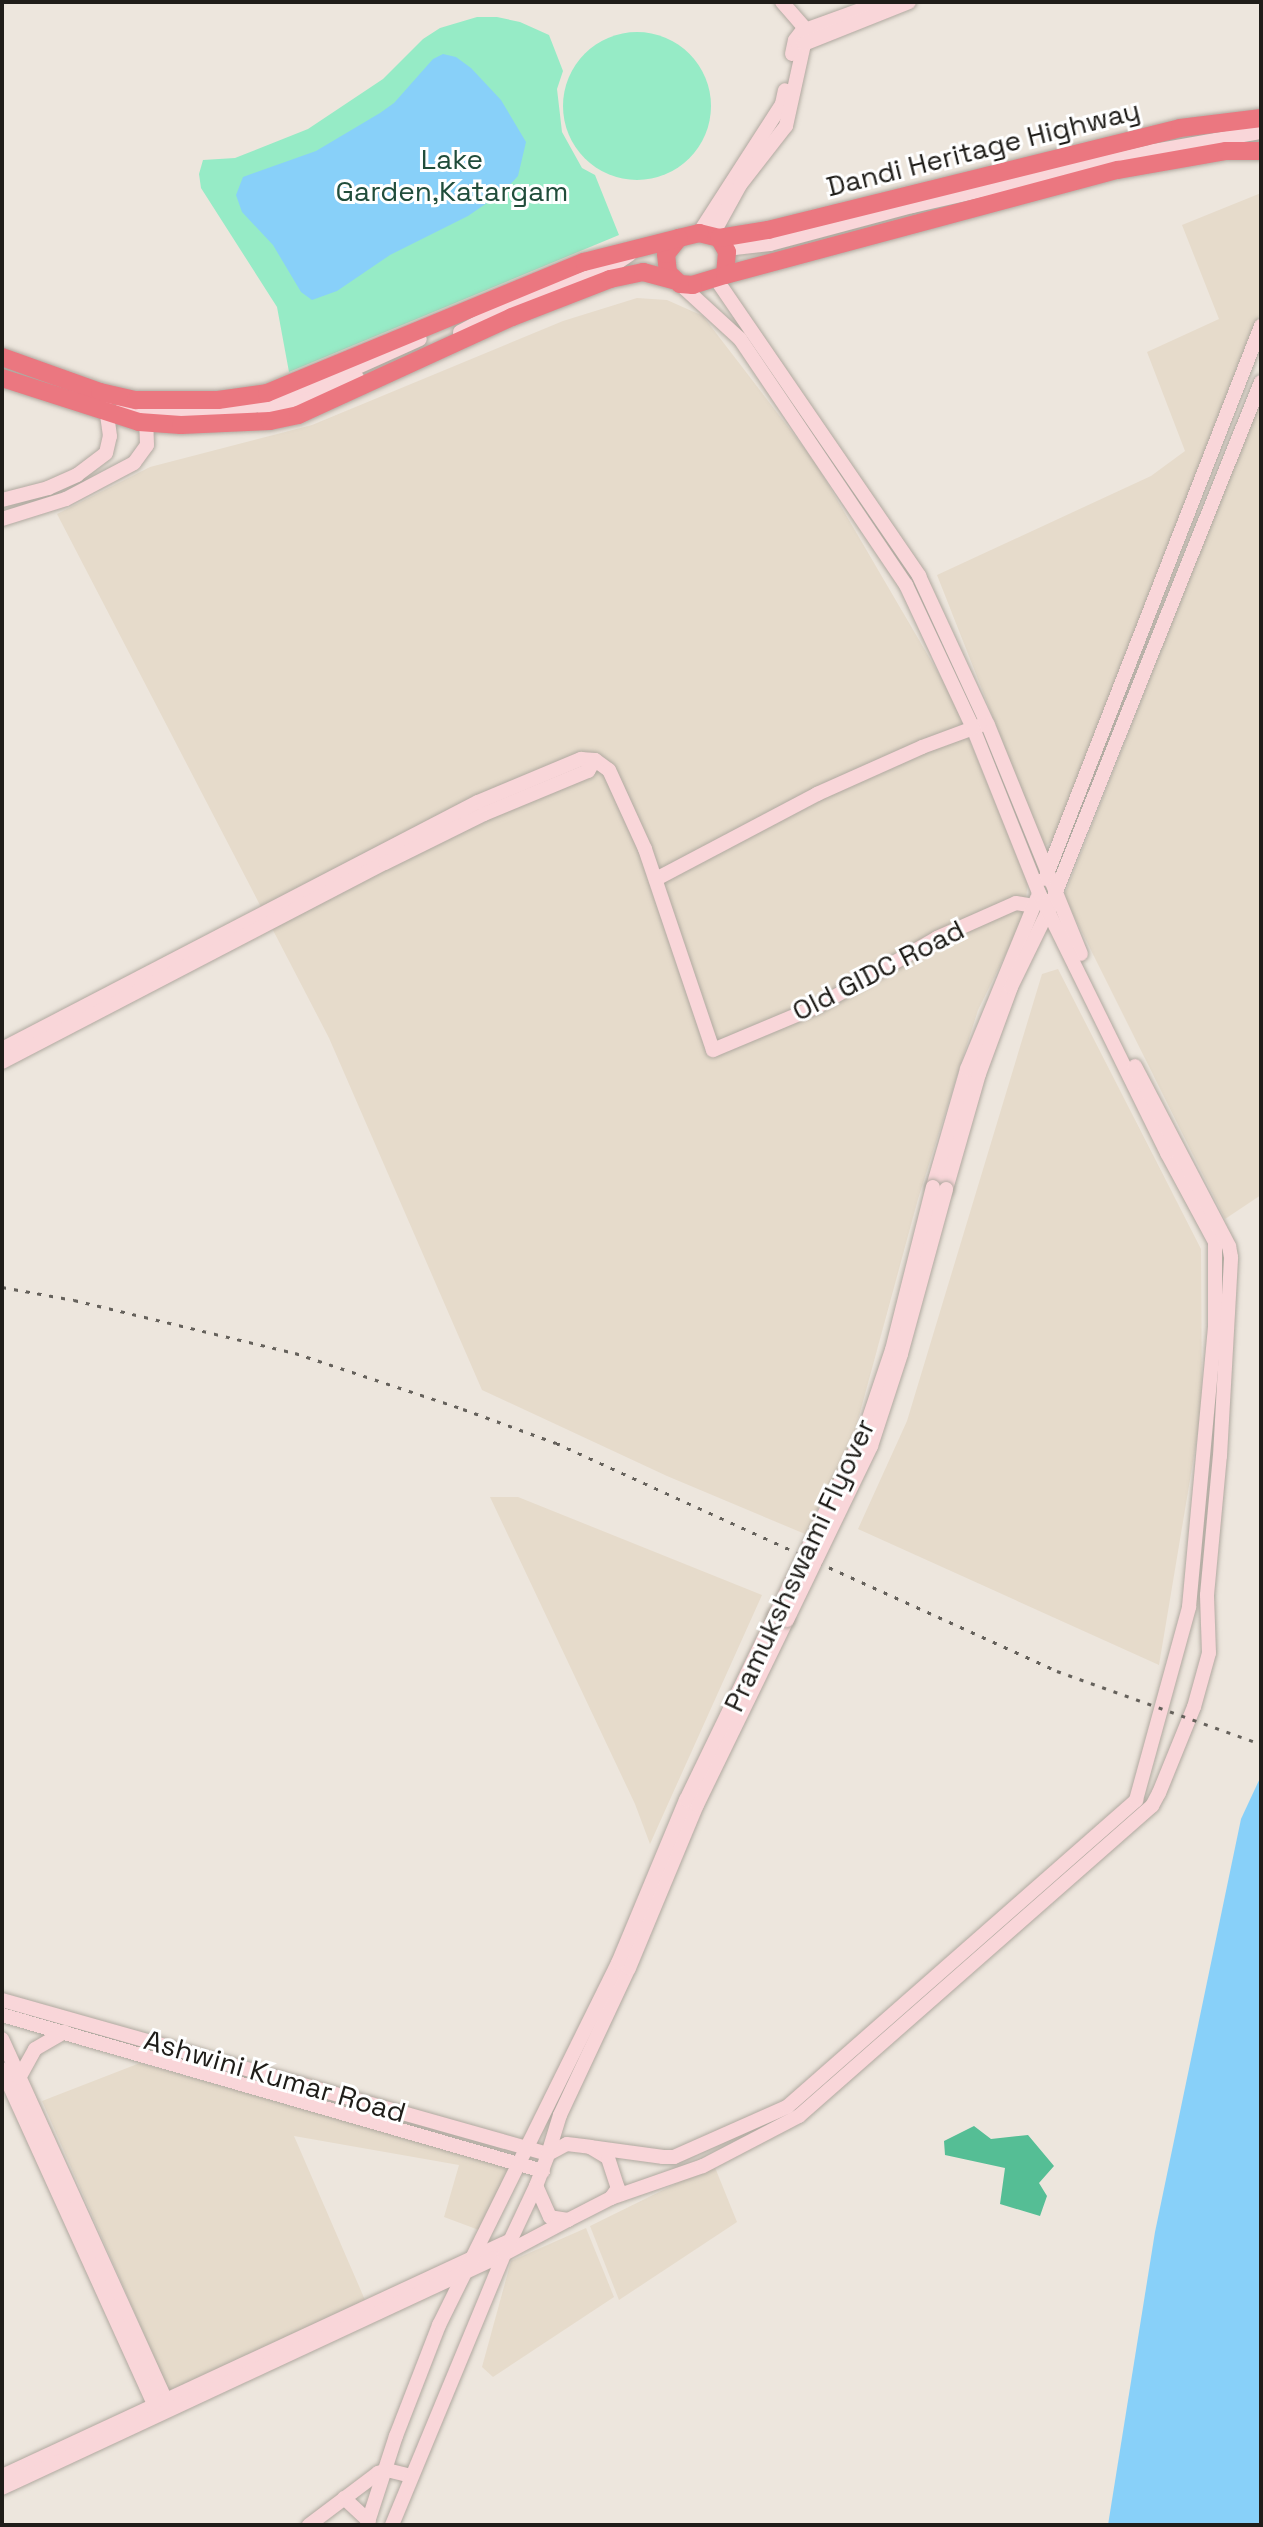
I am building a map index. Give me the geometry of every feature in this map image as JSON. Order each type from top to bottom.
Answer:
[{"type":"highway","name":"Dandi Heritage Highway","points":[[147,411],[280,390],[468,307],[584,262],[641,247],[679,238],[714,239],[768,230],[1180,128],[1261,118]]},
{"type":"highway","points":[[2,378],[147,411],[249,424],[298,415],[512,317],[610,279],[643,272],[677,282],[722,275],[1117,178],[1184,157],[1257,145]]},
{"type":"highway","points":[[677,282],[665,266],[666,254],[679,238]]},
{"type":"highway","points":[[714,239],[722,275]]},
{"type":"highway","points":[[2,357],[106,402]]},
{"type":"street","points":[[782,2],[810,33]]},
{"type":"street","points":[[882,2],[795,40],[782,104],[714,239],[770,244],[912,206],[1154,151],[1257,145]]},
{"type":"street","points":[[810,33],[909,2]]},
{"type":"street","points":[[1026,181],[1016,188],[768,255],[722,275],[919,576],[980,726],[1046,875]]},
{"type":"street","points":[[2,519],[66,499],[134,463],[147,445],[147,411],[161,416],[242,416],[296,405],[502,310],[605,271],[641,247]]},
{"type":"street","points":[[605,271],[643,272]]},
{"type":"street","points":[[392,2525],[548,2154],[567,2144],[674,2157],[792,2104],[1136,1800],[1163,1689],[1189,1607],[1215,1326],[1217,1247],[1044,900],[980,726],[902,579],[740,339],[677,282]]},
{"type":"street","points":[[2,2476],[467,2271],[611,2198],[703,2166],[781,2128],[835,2086],[1152,1806],[1194,1707],[1209,1653],[1207,1595],[1220,1456],[1229,1246],[1133,1062],[1074,939],[1044,900],[1046,875],[1261,326]]},
{"type":"street","points":[[2,367],[106,402],[109,446],[93,465],[48,488],[2,500]]},
{"type":"street","name":"Pramukshswami Flyover","points":[[548,2154],[552,2133],[583,2051],[686,1800],[864,1433],[940,1188],[967,1069],[1013,986],[1044,900],[1261,382]]},
{"type":"street","points":[[658,878],[817,794],[980,726]]},
{"type":"street","points":[[2,1049],[478,802],[581,759],[595,760],[588,771],[484,814],[385,863],[2,1062]]},
{"type":"street","name":"Old GIDC Road","points":[[595,760],[609,770],[658,878],[713,1050],[818,1006],[949,933],[1016,903],[1044,900]]},
{"type":"street","name":"Ashwini Kumar Road","points":[[2,2000],[548,2154]]},
{"type":"street","name":"Ashwini Kumar Road","points":[[2,2015],[543,2171]]},
{"type":"street","points":[[19,2078],[35,2049],[64,2032]]},
{"type":"street","points":[[2,2039],[162,2406]]},
{"type":"street","name":"Pramukshswami Flyover","points":[[368,2523],[396,2436],[439,2325],[527,2148],[583,2051]]},
{"type":"street","points":[[2,2069],[162,2406]]},
{"type":"street","points":[[590,2147],[608,2158],[617,2179],[618,2188],[611,2198]]},
{"type":"street","points":[[536,2186],[550,2217],[568,2220]]},
{"type":"street","points":[[2,2488],[162,2406],[511,2240]]},
{"type":"street","points":[[309,2525],[387,2470],[411,2476]]},
{"type":"street","points":[[344,2498],[368,2523]]},
{"type":"shaded area","points":[[1261,193],[1261,310],[1060,835],[1044,847],[937,575],[1151,476],[1185,451],[1147,352],[1219,319],[1182,225]]},
{"type":"shaded area","points":[[637,298],[667,300],[703,316],[815,462],[950,693],[1028,881],[1024,917],[978,1010],[918,1199],[852,1442],[805,1534],[667,1476],[482,1390],[329,1038],[57,514],[150,467],[312,425],[563,321]]},
{"type":"shaded area","points":[[1261,397],[1261,1195],[1225,1219],[1064,896]]},
{"type":"shaded area","points":[[1058,969],[1201,1249],[1202,1408],[1159,1665],[858,1529],[907,1421],[1042,974]]},
{"type":"shaded area","points":[[490,1497],[518,1497],[762,1595],[650,1844],[635,1804]]},
{"type":"shaded area","points":[[140,2063],[509,2167],[479,2230],[444,2217],[459,2165],[294,2136],[365,2300],[169,2391],[42,2101]]},
{"type":"shaded area","points":[[714,2165],[737,2222],[619,2300],[590,2226]]},
{"type":"shaded area","points":[[586,2228],[614,2297],[493,2377],[482,2367],[511,2261]]},
{"type":"green space","name":"Lake Garden,Katargam","points":[[477,17],[520,22],[549,35],[563,71],[557,89],[562,132],[582,168],[595,175],[619,235],[289,372],[277,307],[201,188],[199,174],[203,160],[235,158],[308,129],[383,79],[423,39],[440,28]]},
{"type":"green space","points":[[637,32],[665,37],[689,54],[706,78],[711,106],[706,134],[689,158],[665,175],[637,180],[609,175],[585,158],[568,134],[563,106],[568,78],[585,54],[609,37]]},
{"type":"green space","points":[[974,2126],[991,2139],[1028,2135],[1054,2166],[1039,2183],[1047,2196],[1040,2216],[1000,2204],[1005,2168],[945,2155],[944,2141]]},
{"type":"water","points":[[443,54],[456,57],[471,68],[501,100],[526,142],[518,176],[503,192],[468,216],[390,255],[337,291],[312,300],[301,292],[273,245],[242,212],[236,195],[243,177],[316,151],[380,113],[394,103],[433,59]]},
{"type":"water","points":[[1261,1776],[1261,2525],[1108,2525],[1155,2232],[1241,1819]]},
{"type":"railway","points":[[2,1287],[74,1300],[295,1353],[463,1409],[556,1443],[1057,1671],[1261,1744]]}]
